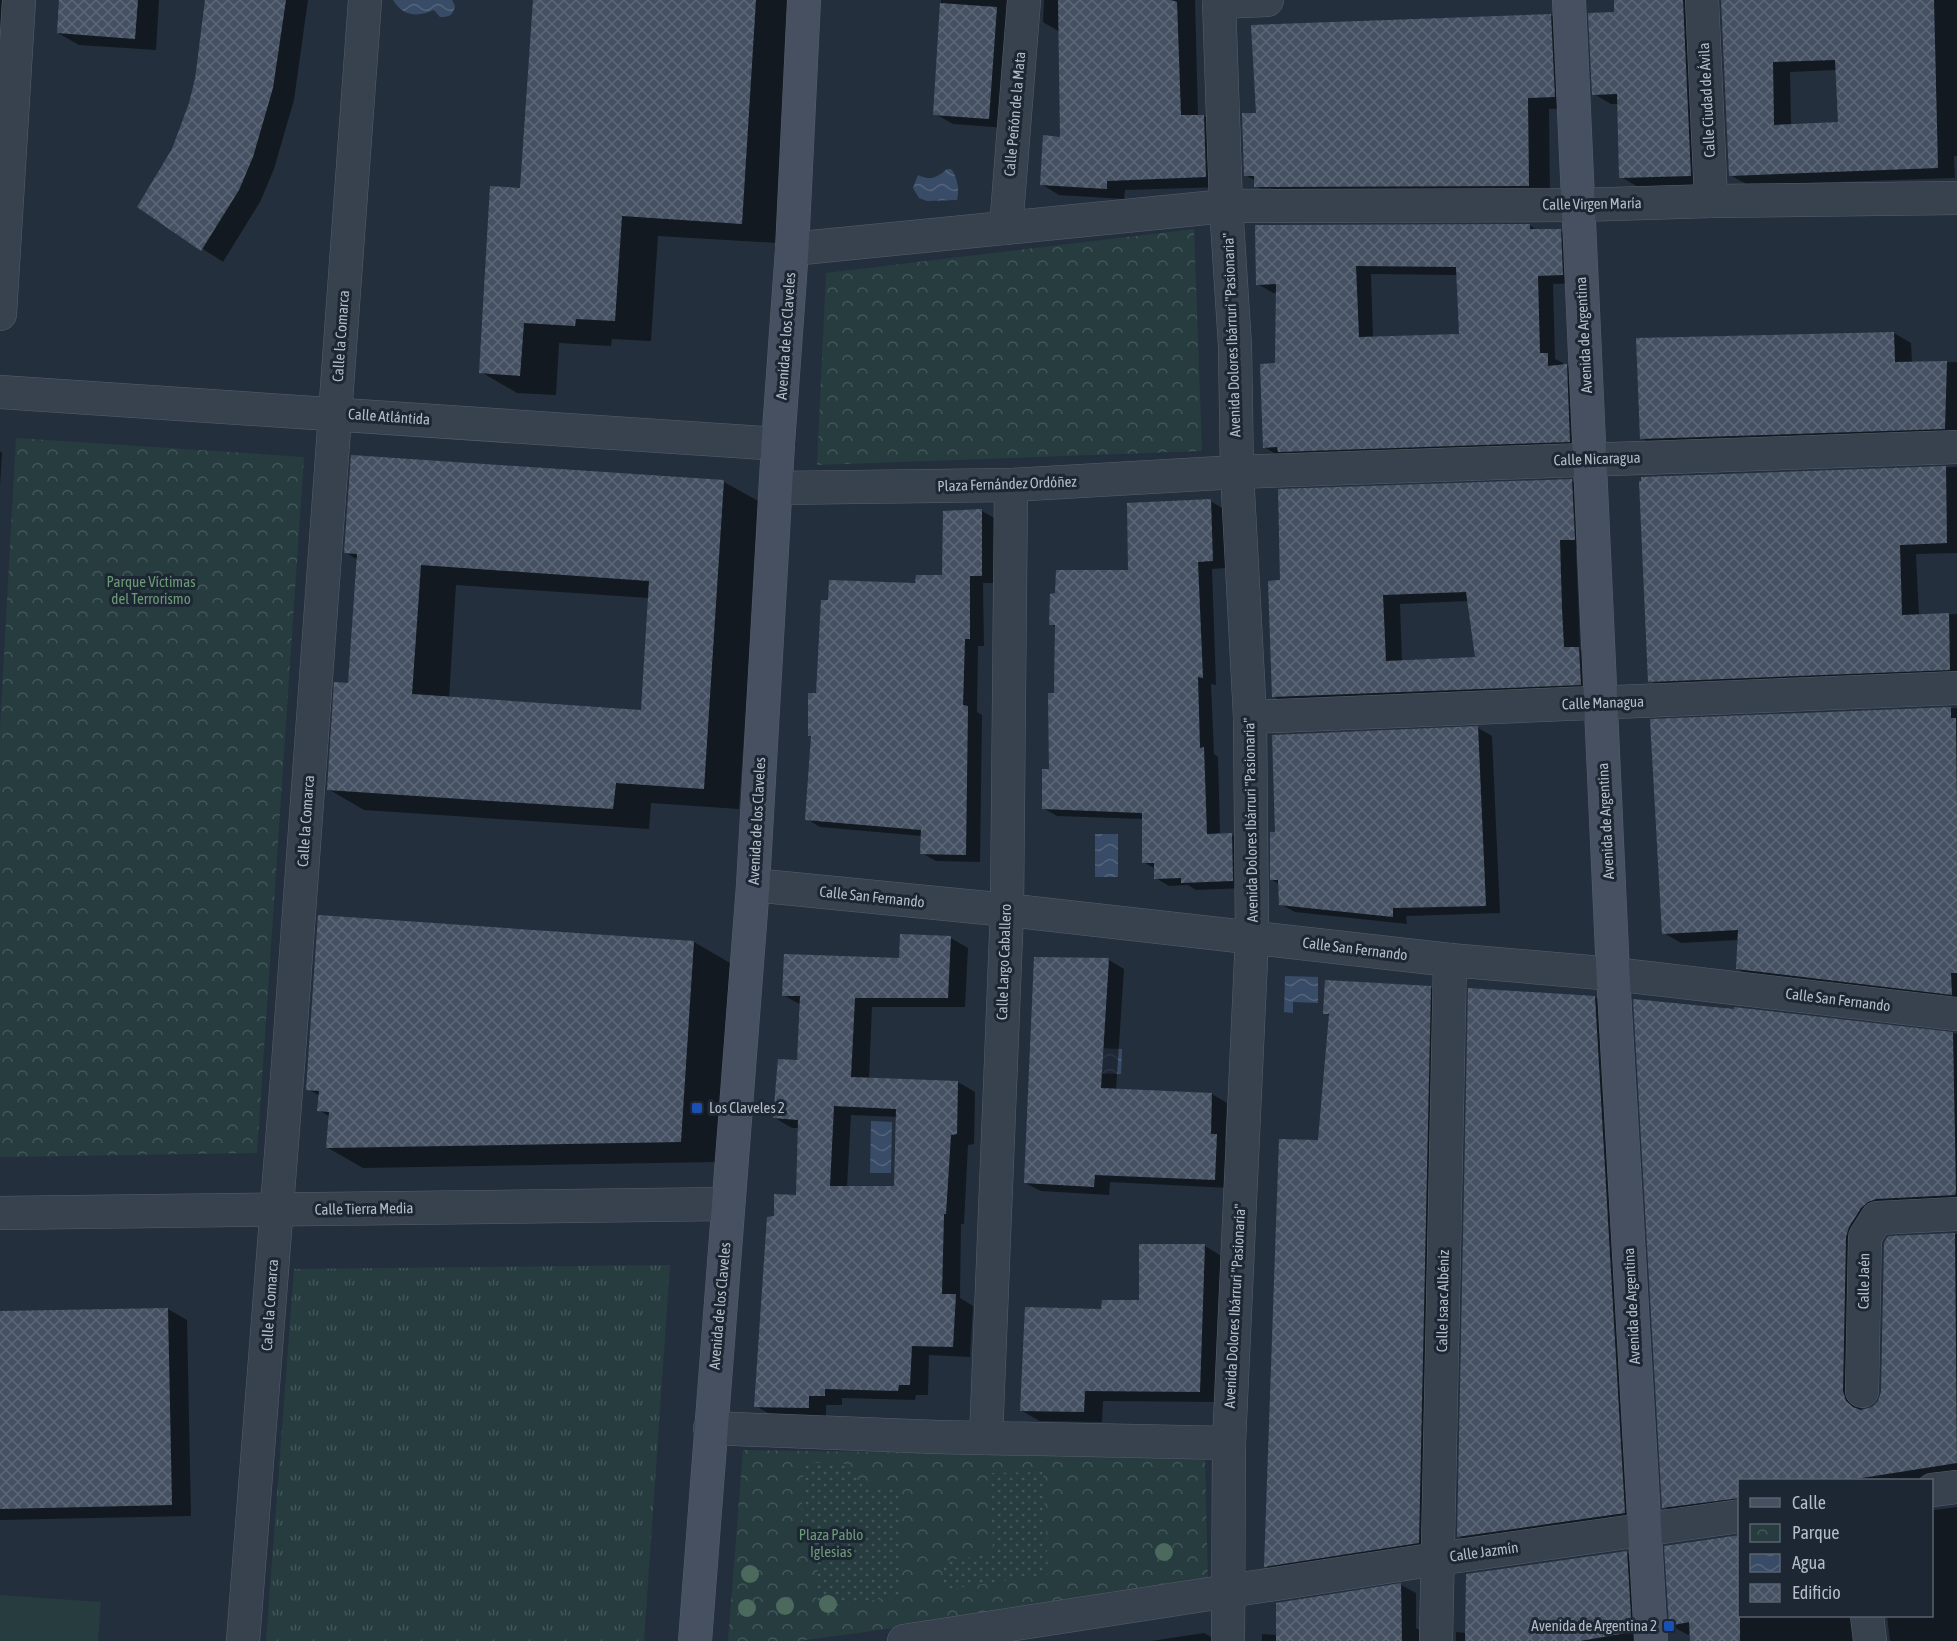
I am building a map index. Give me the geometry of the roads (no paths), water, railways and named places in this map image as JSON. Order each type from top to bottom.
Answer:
[{"type":"street","points":[[0,314],[20,0]]},
{"type":"street","name":"Calle la Comarca","points":[[243,1641],[277,1210],[365,0]]},
{"type":"street","name":"Avenida de los Claveles","points":[[694,1641],[753,885],[778,444],[792,249],[804,0]]},
{"type":"street","name":"Calle Peñón de la Mata","points":[[1006,228],[1024,0]]},
{"type":"street","points":[[1219,1],[1267,0]]},
{"type":"street","name":"Avenida de Argentina","points":[[1569,0],[1613,974],[1651,1641]]},
{"type":"street","name":"Calle Ciudad de Ávila","points":[[1702,0],[1711,201]]},
{"type":"street","name":"Avenida Dolores Ibárruri \"Pasionaria\"","points":[[1219,1],[1226,206],[1235,346],[1237,472],[1250,717],[1252,937],[1229,1443],[1228,1641]]},
{"type":"street","name":"Calle Virgen María","points":[[1226,206],[1578,205],[1957,198]]},
{"type":"street","points":[[792,249],[1226,206]]},
{"type":"street","name":"Calle Atlántida","points":[[0,392],[778,444]]},
{"type":"street","name":"Calle Nicaragua","points":[[1237,472],[1957,447]]},
{"type":"street","name":"Plaza Fernández Ordóñez","points":[[776,488],[1011,485],[1237,472]]},
{"type":"street","name":"Calle Largo Caballero","points":[[986,1438],[1007,910],[1011,485]]},
{"type":"street","name":"Calle Managua","points":[[1250,717],[1957,688]]},
{"type":"street","name":"Calle San Fernando","points":[[753,885],[1007,910],[1450,960],[1613,974],[1957,1014]]},
{"type":"street","name":"Calle Isaac Albéniz","points":[[1436,1641],[1450,960]]},
{"type":"street","name":"Calle Tierra Media","points":[[0,1213],[728,1204]]},
{"type":"street","name":"Calle Jaén","points":[[1862,1391],[1864,1237],[1877,1218],[1957,1214]]},
{"type":"street","points":[[710,1428],[986,1438],[1229,1443]]},
{"type":"street","points":[[1933,1490],[1957,1486]]},
{"type":"street","name":"Calle Jazmín","points":[[1230,1590],[1738,1516]]},
{"type":"street","points":[[904,1641],[978,1635],[1230,1590]]},
{"type":"street","points":[[1867,1617],[1870,1641]]},
{"type":"water","points":[[393,0],[452,0],[455,6],[450,15],[440,17],[434,10],[422,14],[411,14],[401,10]]},
{"type":"water","points":[[951,169],[956,180],[957,200],[927,201],[919,198],[913,188],[918,175],[933,178]]},
{"type":"water","points":[[1095,834],[1118,834],[1118,877],[1095,877]]},
{"type":"water","points":[[1285,976],[1318,977],[1318,1003],[1293,1002],[1293,1013],[1284,1012]]},
{"type":"water","points":[[1075,1047],[1122,1049],[1121,1074],[1075,1073]]},
{"type":"water","points":[[871,1121],[892,1122],[891,1173],[870,1173]]},
{"type":"place","name":"Los Claveles 2","points":[[697,1108]]},
{"type":"place","name":"Avenida de Argentina 2","points":[[1669,1626]]},
{"type":"park label","name":"Parque Víctimas del Terrorismo","points":[[151,590]]},
{"type":"park label","name":"Plaza Pablo Iglesias","points":[[831,1544]]}]
